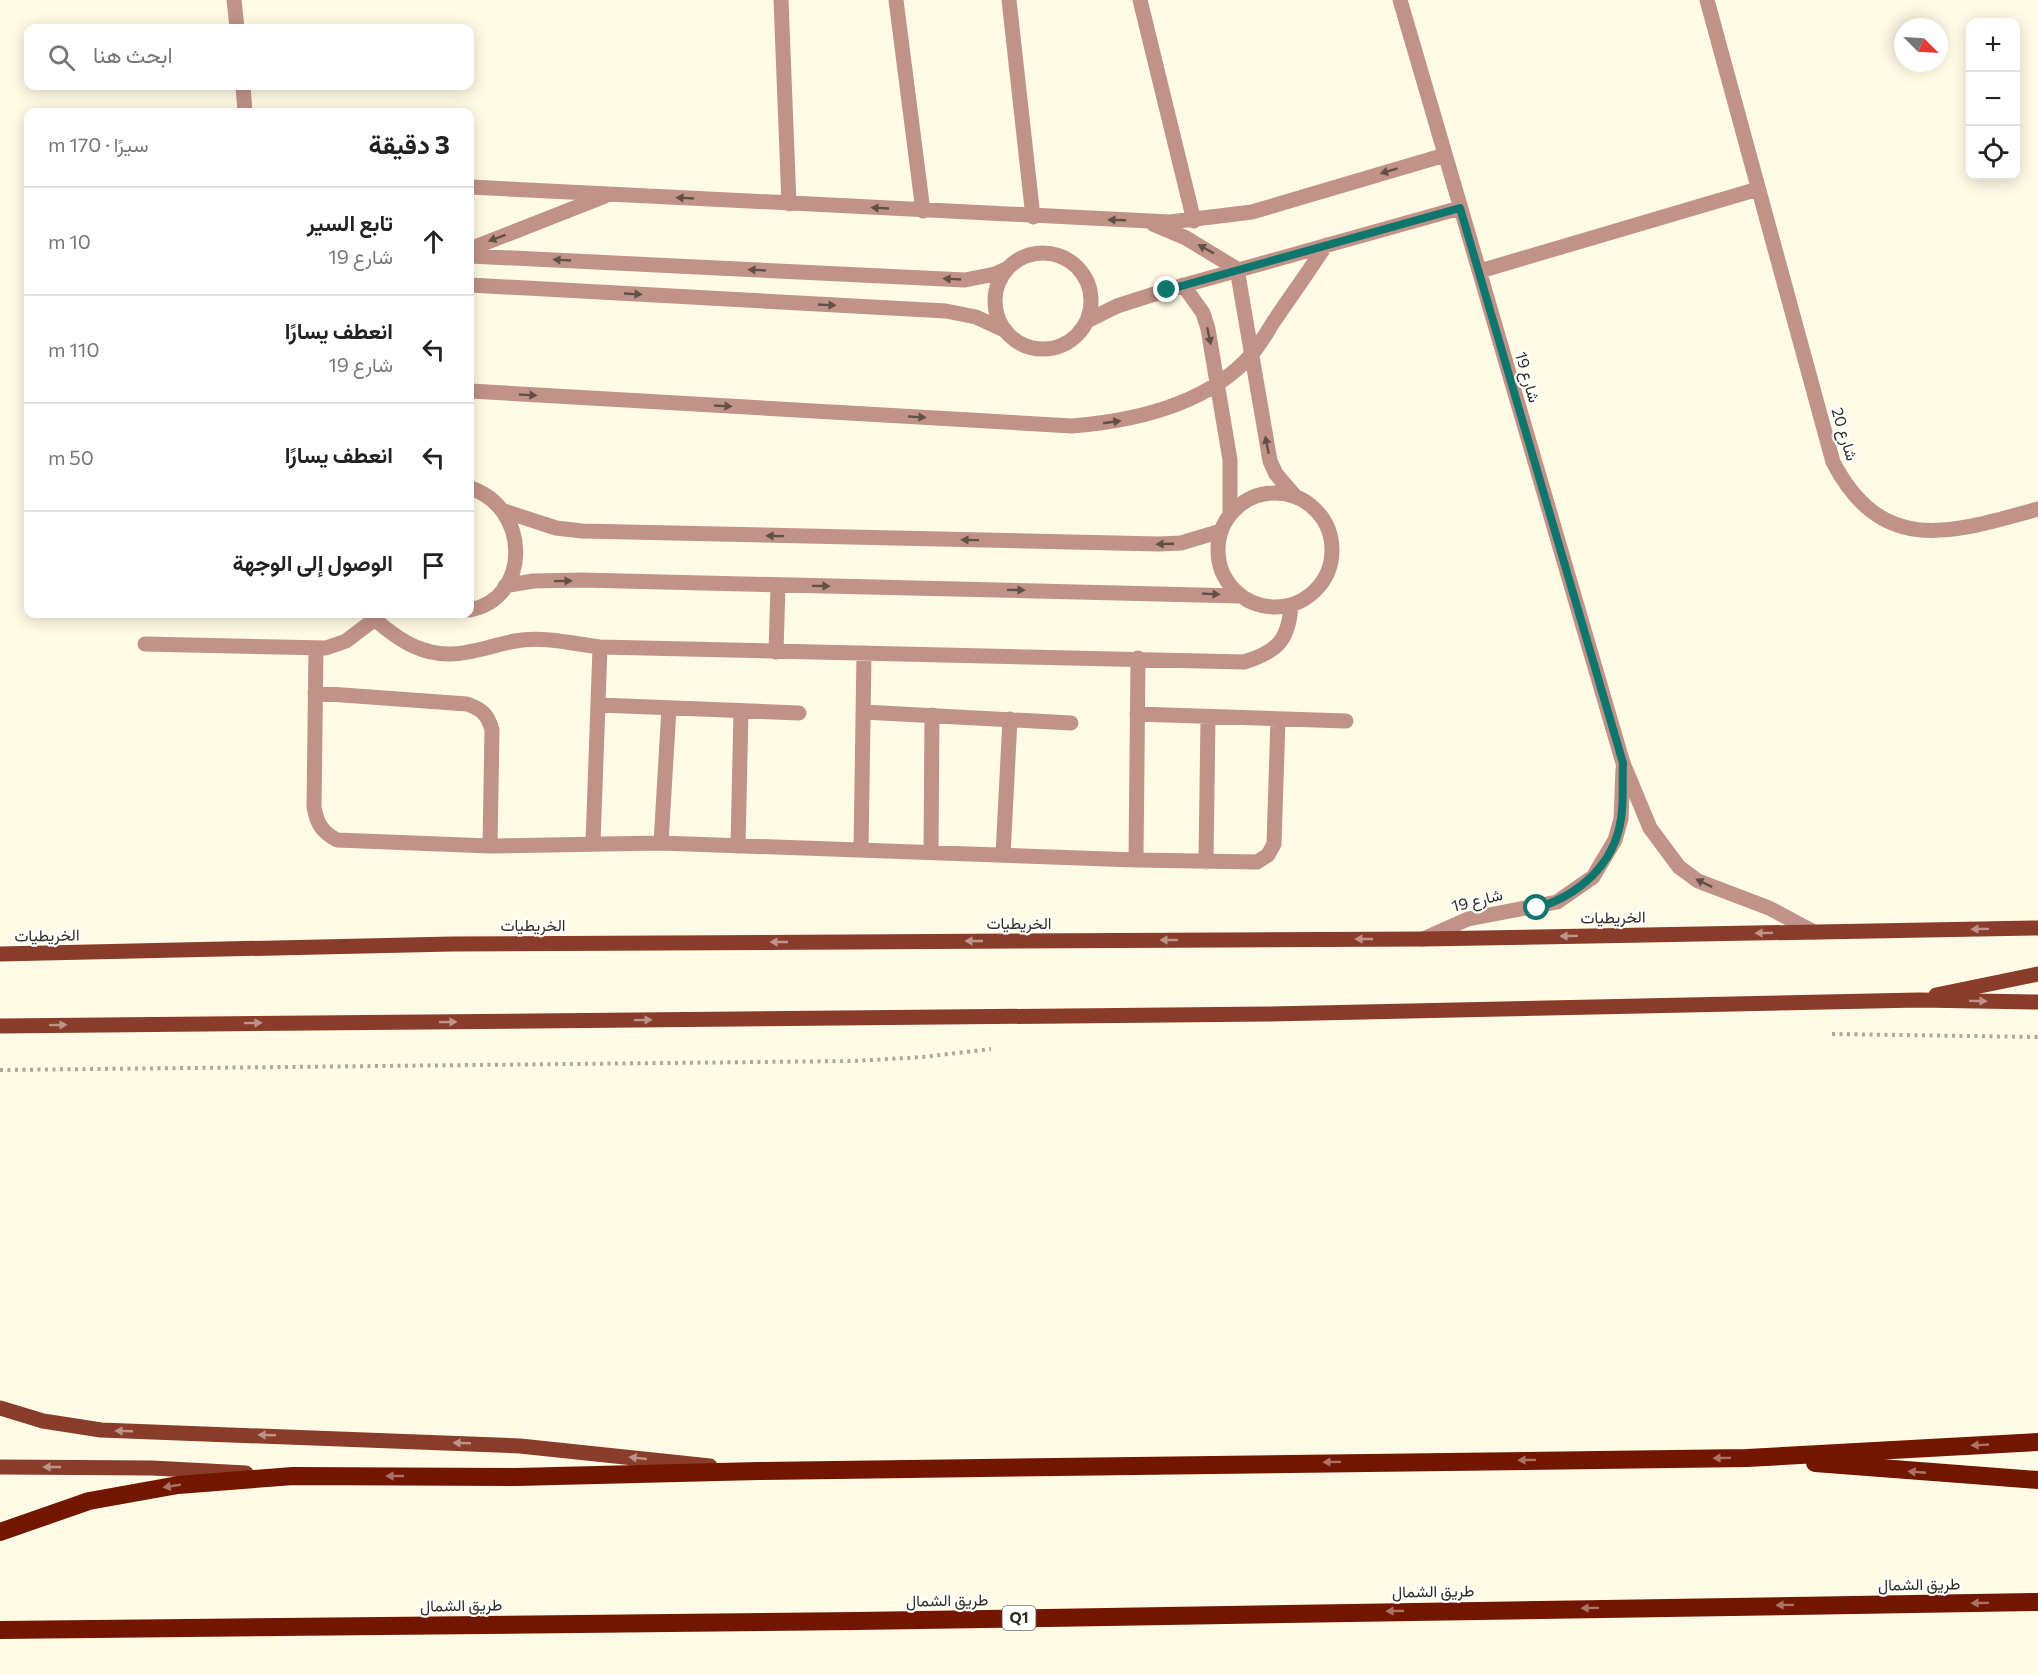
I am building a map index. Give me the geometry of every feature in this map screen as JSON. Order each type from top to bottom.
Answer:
[{"type":"highway","points":[[0,1532],[89,1501],[178,1485],[293,1476],[516,1477],[759,1471],[1747,1458],[2038,1442]]},
{"type":"highway","points":[[1747,1458],[2038,1480]]},
{"type":"highway","name":"طريق الشمال","points":[[0,1630],[868,1621],[2038,1602]]},
{"type":"main road","name":"الخريطيات","points":[[0,954],[452,944],[1423,939],[2038,928]]},
{"type":"main road","points":[[1919,1000],[1964,988],[2038,974]]},
{"type":"main road","points":[[0,1026],[1281,1014],[1919,1000],[2038,1002]]},
{"type":"main road","points":[[0,1408],[43,1421],[101,1430],[520,1446],[759,1471]]},
{"type":"main road","points":[[0,1467],[152,1468],[293,1476]]},
{"type":"street","points":[[234,0],[237,24]]},
{"type":"street","points":[[781,0],[789,204]]},
{"type":"street","points":[[896,0],[923,211]]},
{"type":"street","points":[[1009,0],[1033,217]]},
{"type":"street","points":[[1140,0],[1194,220]]},
{"type":"street","name":"شارع 19","points":[[1400,0],[1623,763],[1650,828],[1679,867],[1698,881],[1768,908],[1814,932]]},
{"type":"street","name":"شارع 20","points":[[1707,0],[1833,462],[1856,498],[1890,522],[1930,532],[1971,527],[2038,509]]},
{"type":"street","points":[[243,90],[245,108]]},
{"type":"street","points":[[474,187],[1033,217],[1146,221],[1194,220],[1252,212],[1445,154]]},
{"type":"street","points":[[1480,272],[1758,189]]},
{"type":"street","points":[[474,247],[610,194]]},
{"type":"street","points":[[1087,321],[1117,306],[1183,285],[1460,208]]},
{"type":"street","points":[[1146,221],[1186,238],[1237,269],[1270,462],[1276,474],[1294,495]]},
{"type":"street","points":[[474,391],[1071,426],[1110,422],[1148,415],[1184,400],[1218,382],[1251,356],[1326,245]]},
{"type":"street","points":[[474,256],[965,280],[995,274],[1022,258],[1038,253],[1055,254],[1070,261],[1082,272],[1089,287],[1091,304],[1087,321],[1078,334],[1064,344],[1048,349],[1032,348],[1016,342],[1004,330],[997,315],[995,298],[999,281],[1008,268]]},
{"type":"street","points":[[474,285],[946,311],[976,317],[1004,330]]},
{"type":"street","points":[[1183,285],[1203,313],[1218,382],[1231,469],[1230,515]]},
{"type":"street","points":[[474,490],[490,497],[504,511],[513,528],[517,548],[514,568],[505,586],[491,600],[474,608]]},
{"type":"street","points":[[1277,492],[1294,495],[1310,504],[1322,517],[1330,533],[1332,551],[1329,569],[1321,584],[1308,597],[1292,605],[1274,607],[1256,604],[1240,596],[1228,583],[1220,567],[1218,549],[1221,531],[1230,515],[1243,503],[1259,495],[1277,492]]},
{"type":"street","points":[[504,511],[556,528],[582,531],[1159,544],[1181,543],[1221,531]]},
{"type":"street","points":[[505,586],[533,581],[582,580],[1240,596]]},
{"type":"street","points":[[776,652],[778,585]]},
{"type":"street","points":[[375,618],[412,647],[439,654],[466,653],[529,639],[546,638],[600,647],[1244,662],[1264,656],[1280,643],[1290,625],[1292,605]]},
{"type":"street","points":[[145,644],[316,649],[346,641],[370,618]]},
{"type":"street","points":[[593,843],[600,647]]},
{"type":"street","points":[[316,649],[314,807],[316,821],[324,833],[337,840],[490,846],[661,843],[1136,860],[1257,862],[1268,855],[1274,844],[1278,718]]},
{"type":"street","points":[[861,850],[864,653]]},
{"type":"street","points":[[1136,860],[1138,658]]},
{"type":"street","points":[[315,693],[467,704],[479,708],[489,717],[492,730],[490,846]]},
{"type":"street","points":[[599,705],[799,713]]},
{"type":"street","points":[[661,843],[669,708]]},
{"type":"street","points":[[738,846],[741,711]]},
{"type":"street","points":[[863,712],[1071,723]]},
{"type":"street","points":[[1137,714],[1346,721]]},
{"type":"street","points":[[931,852],[932,716]]},
{"type":"street","points":[[1206,862],[1208,717]]},
{"type":"street","points":[[1003,855],[1010,719]]},
{"type":"street","name":"شارع 19","points":[[1423,939],[1468,919],[1557,902],[1593,877],[1606,860],[1621,819],[1623,763]]},
{"type":"path","points":[[1820,1034],[2038,1037]]},
{"type":"path","points":[[0,1070],[854,1061],[923,1057],[992,1048]]},
{"type":"route","points":[[1167,290],[1460,208],[1623,763],[1621,819],[1606,860],[1593,877],[1576,891],[1557,902],[1537,908]]}]
